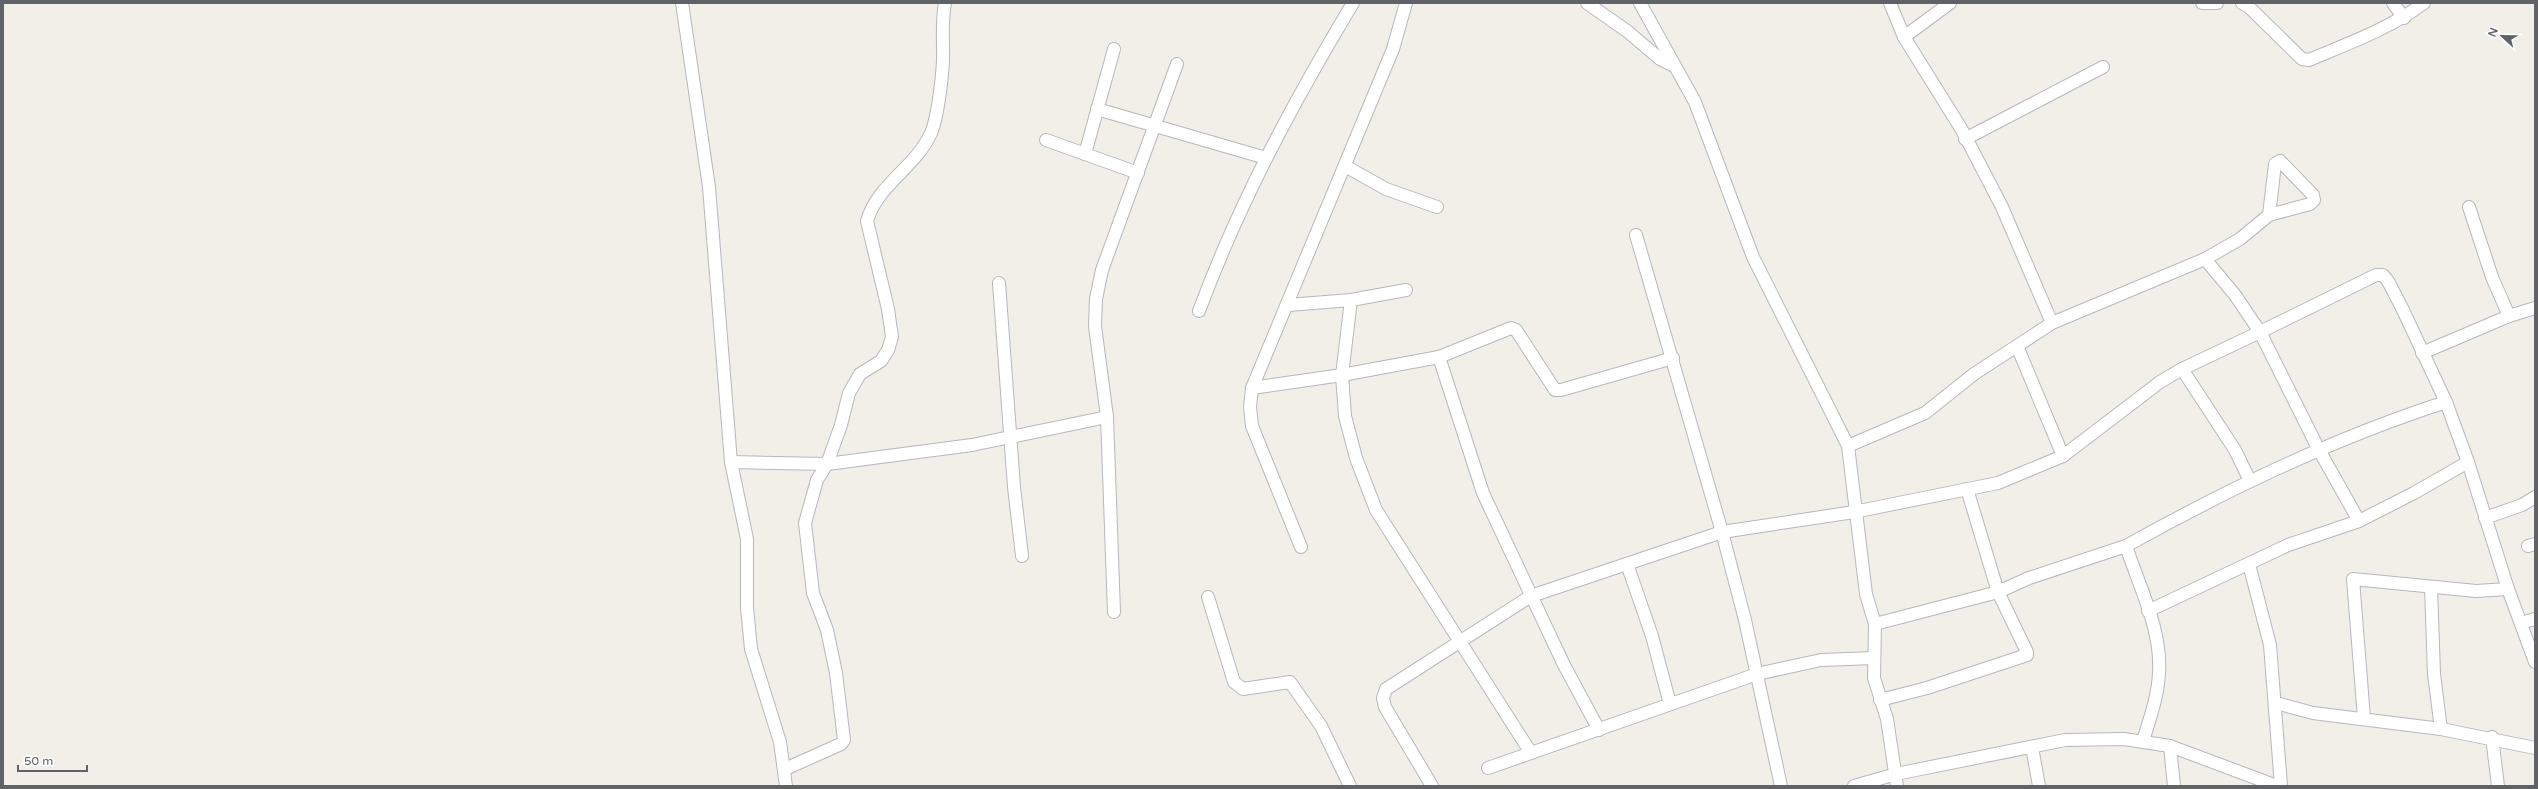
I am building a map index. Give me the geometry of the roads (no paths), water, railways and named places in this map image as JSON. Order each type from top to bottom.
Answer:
[{"type":"street","points":[[682,3],[709,187],[732,462],[748,546],[747,608],[751,649],[774,718],[785,769],[786,786]]},
{"type":"street","points":[[785,769],[841,744],[844,736],[836,674],[826,630],[813,594],[806,523],[817,480],[827,464],[854,383],[860,374],[881,361],[888,350],[892,337],[888,309],[867,221],[870,209],[877,199],[917,155],[931,133],[944,49],[942,32],[945,3]]},
{"type":"street","points":[[1199,311],[1218,260],[1266,158],[1353,3]]},
{"type":"street","points":[[1301,547],[1252,426],[1250,407],[1252,388],[1288,305],[1393,49],[1406,3]]},
{"type":"street","points":[[1588,3],[1626,31],[1660,59],[1674,66]]},
{"type":"street","points":[[1640,3],[1695,102],[1753,257],[1848,446],[1854,512],[1866,594],[1875,624],[1874,678],[1887,719],[1897,786]]},
{"type":"street","points":[[1890,3],[1904,37],[1962,130],[2002,207],[2052,324]]},
{"type":"street","points":[[1904,37],[1950,3]]},
{"type":"street","points":[[2202,3],[2217,3]]},
{"type":"street","points":[[2242,3],[2249,7],[2302,59],[2309,60],[2358,40],[2404,18],[2424,3]]},
{"type":"street","points":[[2393,3],[2404,18]]},
{"type":"street","points":[[1085,154],[1114,49]]},
{"type":"street","points":[[1114,612],[1107,417],[1095,326],[1096,299],[1102,270],[1178,64]]},
{"type":"street","points":[[1965,138],[2103,67]]},
{"type":"street","points":[[1097,109],[1266,158]]},
{"type":"street","points":[[1046,140],[1138,173]]},
{"type":"street","points":[[1848,446],[1925,413],[1974,374],[2052,324],[2205,259],[2240,240],[2269,215],[2310,204],[2314,200],[2313,195],[2280,161],[2275,164],[2269,215]]},
{"type":"street","points":[[1345,166],[1386,189],[1437,207]]},
{"type":"street","points":[[2469,207],[2492,277],[2509,316]]},
{"type":"street","points":[[1636,235],[1673,358],[1722,532],[1757,674],[1781,786]]},
{"type":"street","points":[[2205,259],[2235,295],[2260,332],[2319,450],[2359,521]]},
{"type":"street","points":[[1432,786],[1385,707],[1383,698],[1386,688],[1531,596],[1722,532],[1854,512],[1998,483],[2063,456],[2160,382],[2182,369],[2376,275],[2383,275],[2388,281],[2446,402],[2468,462],[2508,589],[2535,662]]},
{"type":"street","points":[[998,283],[1012,437],[1014,487],[1022,556]]},
{"type":"street","points":[[1288,305],[1351,300],[1406,290]]},
{"type":"street","points":[[1351,300],[1342,375],[1345,416],[1356,458],[1376,510],[1461,641],[1531,753]]},
{"type":"street","points":[[2422,353],[2509,316],[2535,308]]},
{"type":"street","points":[[1252,388],[1342,375],[1439,357],[1511,328],[1516,330],[1555,390],[1560,390],[1673,358]]},
{"type":"street","points":[[2017,346],[2063,456]]},
{"type":"street","points":[[1439,357],[1483,493],[1564,665],[1599,730]]},
{"type":"street","points":[[2182,369],[2235,450],[2250,481]]},
{"type":"street","points":[[1875,624],[1998,592],[2028,578],[2126,546],[2200,504],[2250,481],[2376,425],[2446,402]]},
{"type":"street","points":[[732,462],[827,464],[972,445],[1107,417]]},
{"type":"street","points":[[2148,611],[2288,545],[2359,521],[2414,493],[2468,462]]},
{"type":"street","points":[[1880,700],[2024,658],[2027,652],[1998,592],[1967,489]]},
{"type":"street","points":[[2485,518],[2522,505],[2535,497]]},
{"type":"street","points":[[2126,546],[2157,641],[2159,672],[2155,701],[2143,741]]},
{"type":"street","points":[[1627,564],[1652,636],[1670,704]]},
{"type":"street","points":[[2249,564],[2270,645],[2270,658],[2276,703],[2281,786]]},
{"type":"street","points":[[2364,718],[2353,579],[2476,591],[2508,589]]},
{"type":"street","points":[[2431,587],[2434,674],[2441,730]]},
{"type":"street","points":[[1208,597],[1234,682],[1243,688],[1290,682],[1321,726],[1350,786]]},
{"type":"street","points":[[2521,623],[2535,619]]},
{"type":"street","points":[[1488,768],[1757,674],[1822,660],[1874,658]]},
{"type":"street","points":[[2276,703],[2313,713],[2364,718],[2492,737],[2535,748]]},
{"type":"street","points":[[2492,737],[2498,786]]},
{"type":"street","points":[[1854,786],[1896,774],[2065,740],[2124,739],[2170,746],[2277,786]]},
{"type":"street","points":[[2170,746],[2174,786]]},
{"type":"street","points":[[2032,747],[2039,786]]}]
